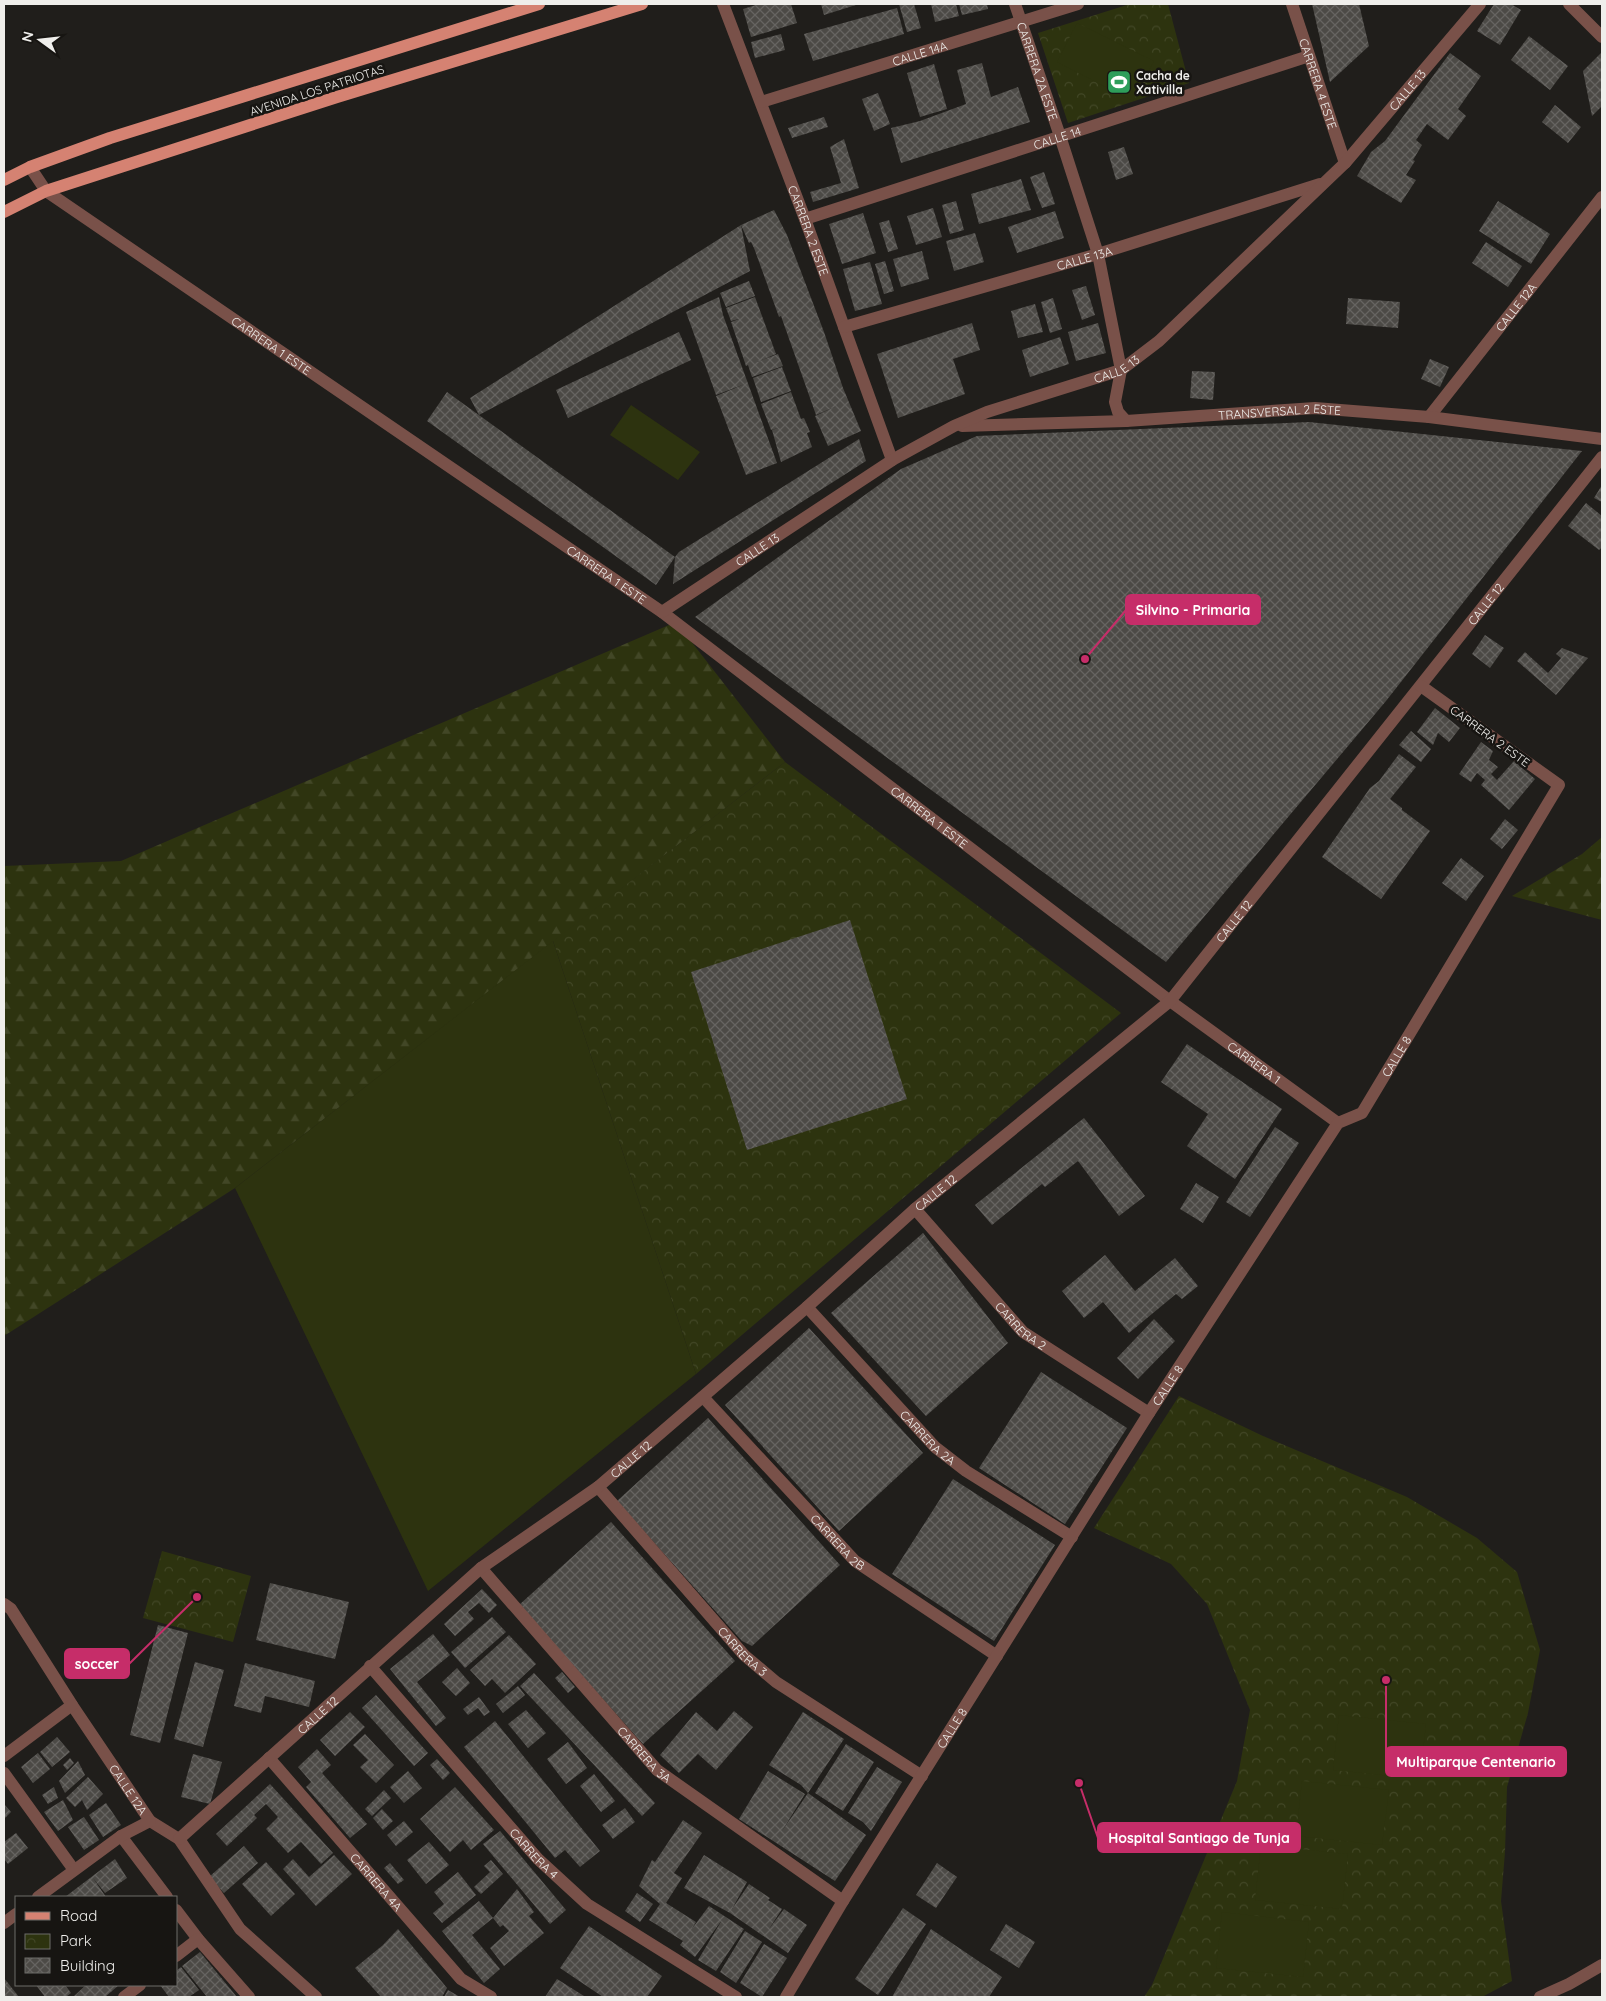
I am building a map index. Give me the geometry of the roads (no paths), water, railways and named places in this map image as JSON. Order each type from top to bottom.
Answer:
[{"type":"main road","name":"AVENIDA LOS PATRIOTAS","points":[[4,180],[30,167],[110,138],[539,4]]},
{"type":"main road","name":"AVENIDA LOS PATRIOTAS","points":[[4,212],[46,191],[337,97],[642,4]]},
{"type":"street","name":"CARRERA 2 ESTE","points":[[723,4],[805,219],[892,460]]},
{"type":"street","name":"CARRERA 2A ESTE","points":[[1015,4],[1098,254],[1121,370]]},
{"type":"street","name":"CALLE 14A","points":[[760,102],[1078,4]]},
{"type":"street","name":"CARRERA 4 ESTE","points":[[1292,4],[1345,162]]},
{"type":"street","name":"CALLE 13","points":[[662,612],[892,460],[954,426],[987,412],[1121,370],[1159,341],[1345,162],[1480,4]]},
{"type":"street","points":[[1569,4],[1602,37]]},
{"type":"street","name":"CALLE 14","points":[[805,219],[1309,56]]},
{"type":"street","name":"CARRERA 1 ESTE","points":[[30,167],[46,191],[662,612],[1170,1001]]},
{"type":"street","name":"CALLE 13A","points":[[844,327],[1098,254],[1324,183]]},
{"type":"street","name":"CALLE 12A","points":[[1430,417],[1602,197]]},
{"type":"street","points":[[1121,370],[1115,402],[1118,412],[1126,421]]},
{"type":"street","name":"TRANSVERSAL 2 ESTE","points":[[954,426],[1126,421],[1315,408],[1430,417],[1602,439]]},
{"type":"street","name":"CALLE 12","points":[[179,1839],[481,1568],[598,1488],[807,1307],[915,1209],[1170,1001],[1602,457]]},
{"type":"street","name":"CARRERA 2 ESTE","points":[[1421,686],[1559,785]]},
{"type":"street","name":"CALLE 8","points":[[786,1997],[843,1901],[1149,1413],[1338,1123],[1362,1113],[1559,785]]},
{"type":"street","name":"CARRERA 1","points":[[1170,1001],[1338,1123]]},
{"type":"street","name":"CARRERA 2","points":[[915,1209],[1023,1332],[1149,1413]]},
{"type":"street","name":"CARRERA 2A","points":[[807,1307],[935,1447],[966,1471],[1072,1537]]},
{"type":"street","name":"CARRERA 2B","points":[[703,1397],[855,1561],[997,1656]]},
{"type":"street","name":"CARRERA 3","points":[[598,1488],[744,1655],[776,1682],[922,1776]]},
{"type":"street","name":"CARRERA 3A","points":[[481,1568],[657,1770],[843,1901]]},
{"type":"street","name":"CALLE 12A","points":[[4,1604],[11,1609],[72,1705],[150,1821],[179,1839],[240,1929],[316,1997]]},
{"type":"street","name":"CARRERA 4","points":[[370,1666],[538,1859],[587,1904],[736,1997]]},
{"type":"street","points":[[4,1756],[72,1705]]},
{"type":"street","name":"CARRERA 4A","points":[[269,1758],[461,1979],[491,1997]]},
{"type":"street","points":[[4,1773],[74,1870]]},
{"type":"street","points":[[39,1896],[121,1836],[150,1821]]},
{"type":"street","points":[[121,1836],[166,1896]]},
{"type":"street","points":[[178,1913],[198,1939],[249,1997]]},
{"type":"street","points":[[4,1923],[15,1915]]},
{"type":"street","points":[[178,1954],[198,1939]]},
{"type":"street","points":[[1540,1997],[1569,1984],[1602,1965]]},
{"type":"street","points":[[124,1997],[139,1986]]},
{"type":"place","name":"Cacha de Xativilla","points":[[1119,82]]},
{"type":"place","name":"Silvino - Primaria","points":[[1085,659]]},
{"type":"place","name":"soccer","points":[[197,1597]]},
{"type":"place","name":"Multiparque Centenario","points":[[1386,1680]]},
{"type":"place","name":"Hospital Santiago de Tunja","points":[[1079,1783]]}]
